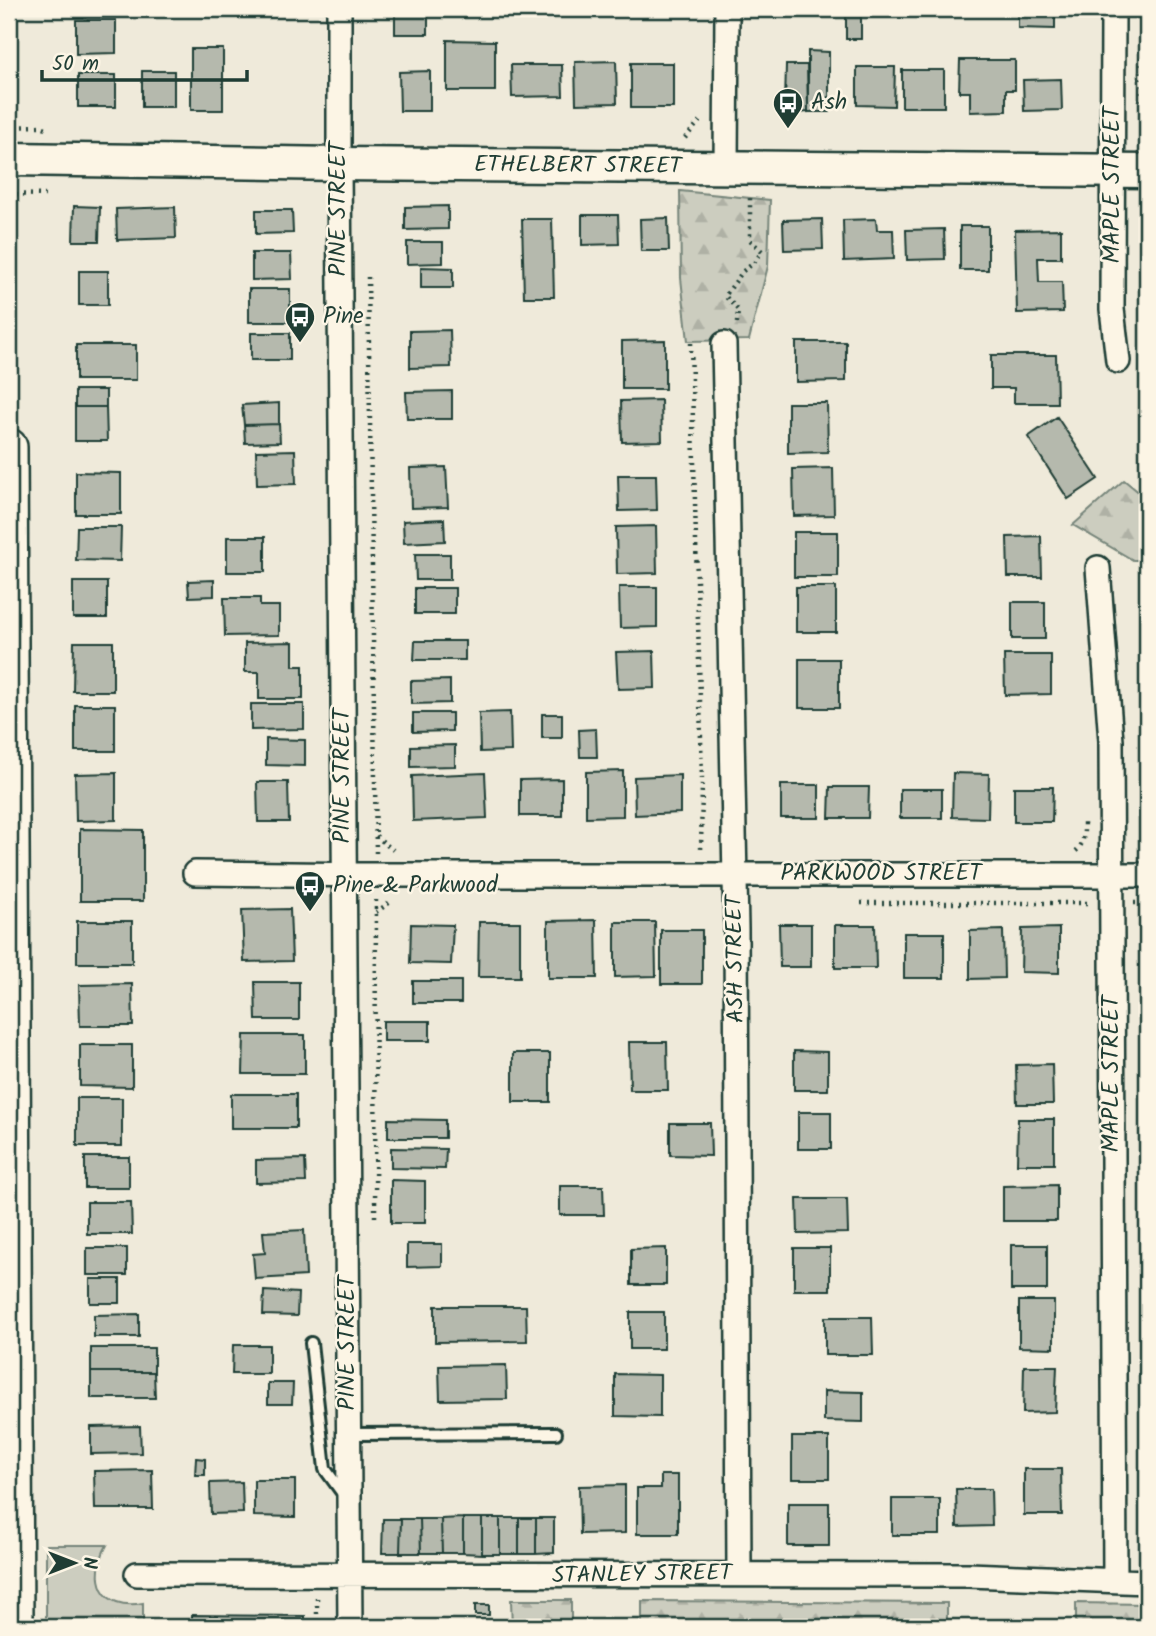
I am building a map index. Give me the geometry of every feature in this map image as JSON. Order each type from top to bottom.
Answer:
[{"type":"main road","points":[[9,447],[15,1627]]},
{"type":"street","name":"PINE STREET","points":[[339,9],[350,1627]]},
{"type":"street","points":[[726,167],[727,9]]},
{"type":"street","name":"MAPLE STREET","points":[[1113,9],[1112,309],[1118,361]]},
{"type":"street","name":"ETHELBERT STREET","points":[[9,159],[1147,171]]},
{"type":"street","name":"ASH STREET","points":[[724,344],[734,863],[740,1574]]},
{"type":"street","name":"MAPLE STREET","points":[[1098,568],[1111,741],[1115,1580]]},
{"type":"street","name":"PARKWOOD STREET","points":[[195,873],[376,875],[734,863],[1147,875]]},
{"type":"street","name":"STANLEY STREET","points":[[137,1574],[969,1575],[1147,1582]]},
{"type":"lane","points":[[311,1343],[326,1469],[350,1502]]},
{"type":"lane","points":[[349,1434],[556,1433]]},
{"type":"path","points":[[1140,9],[1142,132],[1147,139]]},
{"type":"path","points":[[9,194],[45,195]]},
{"type":"path","points":[[724,344],[737,328],[738,310],[725,296],[762,251],[750,240],[750,194]]},
{"type":"path","points":[[368,275],[376,835],[374,1228]]},
{"type":"path","points":[[691,343],[702,779],[701,852]]},
{"type":"path","points":[[1071,855],[1081,848],[1084,812]]},
{"type":"path","points":[[376,835],[393,850],[406,850]]},
{"type":"path","points":[[687,852],[701,852],[734,863]]},
{"type":"green space","points":[[680,191],[770,200],[768,266],[749,340],[688,341],[681,278]]},
{"type":"green space","points":[[1124,480],[1147,499],[1147,560],[1133,560],[1073,525]]},
{"type":"green space","points":[[46,1545],[107,1545],[99,1569],[102,1589],[108,1597],[117,1602],[143,1603],[143,1627],[46,1627]]},
{"type":"green space","points":[[511,1600],[571,1600],[571,1627],[512,1627]]},
{"type":"green space","points":[[642,1601],[947,1603],[947,1627],[642,1627]]},
{"type":"green space","points":[[1076,1603],[1147,1604],[1147,1627],[1076,1627]]},
{"type":"building","points":[[395,9],[428,9],[428,34],[395,34]]},
{"type":"building","points":[[1018,9],[1055,9],[1055,29],[1018,28]]},
{"type":"building","points":[[846,16],[861,16],[861,39],[846,39]]},
{"type":"building","points":[[76,20],[116,20],[116,53],[76,54]]},
{"type":"building","points":[[447,40],[495,41],[495,91],[447,91]]},
{"type":"building","points":[[191,49],[223,49],[223,110],[191,110]]},
{"type":"building","points":[[808,51],[829,52],[829,112],[808,112]]},
{"type":"building","points":[[960,60],[1015,60],[1015,90],[1006,90],[1006,111],[970,112],[970,92],[959,92]]},
{"type":"building","points":[[616,61],[617,103],[576,104],[575,62]]},
{"type":"building","points":[[631,63],[673,63],[673,108],[631,108]]},
{"type":"building","points":[[511,65],[562,65],[563,96],[512,97]]},
{"type":"building","points":[[786,65],[807,65],[808,112],[796,113],[796,103],[785,103]]},
{"type":"building","points":[[857,67],[895,67],[894,106],[857,105]]},
{"type":"building","points":[[902,70],[944,70],[944,107],[902,107]]},
{"type":"building","points":[[142,71],[174,71],[174,107],[142,107]]},
{"type":"building","points":[[430,71],[430,111],[400,111],[399,72]]},
{"type":"building","points":[[78,75],[116,75],[116,107],[78,107]]},
{"type":"building","points":[[1061,79],[1062,110],[1024,111],[1023,80]]},
{"type":"building","points":[[74,206],[100,207],[99,241],[73,241]]},
{"type":"building","points":[[448,206],[448,229],[405,230],[405,207]]},
{"type":"building","points":[[175,207],[176,238],[117,240],[116,209]]},
{"type":"building","points":[[256,210],[292,210],[293,233],[256,234]]},
{"type":"building","points":[[582,215],[618,215],[619,244],[582,245]]},
{"type":"building","points":[[668,218],[669,251],[641,251],[640,219]]},
{"type":"building","points":[[522,219],[552,219],[554,297],[524,297]]},
{"type":"building","points":[[822,219],[823,249],[784,250],[783,220]]},
{"type":"building","points":[[876,219],[877,230],[893,230],[894,259],[844,261],[843,220]]},
{"type":"building","points":[[960,226],[988,226],[988,270],[960,270]]},
{"type":"building","points":[[944,229],[945,259],[907,260],[906,230]]},
{"type":"building","points":[[1061,229],[1061,258],[1038,258],[1039,282],[1062,282],[1063,312],[1017,313],[1015,230]]},
{"type":"building","points":[[407,242],[443,242],[443,263],[407,264]]},
{"type":"building","points":[[252,253],[291,253],[292,279],[252,280]]},
{"type":"building","points":[[421,267],[453,268],[453,288],[421,288]]},
{"type":"building","points":[[79,271],[108,271],[108,305],[79,305]]},
{"type":"building","points":[[249,289],[290,289],[290,322],[249,322]]},
{"type":"building","points":[[450,330],[451,367],[410,368],[410,331]]},
{"type":"building","points":[[251,333],[290,333],[290,360],[251,360]]},
{"type":"building","points":[[665,340],[665,389],[622,389],[622,341]]},
{"type":"building","points":[[796,342],[846,342],[846,381],[796,382]]},
{"type":"building","points":[[76,345],[136,345],[136,380],[76,380]]},
{"type":"building","points":[[991,355],[1056,355],[1057,403],[1014,403],[1014,388],[991,388]]},
{"type":"building","points":[[75,390],[106,390],[106,407],[75,407]]},
{"type":"building","points":[[452,391],[452,419],[407,419],[406,392]]},
{"type":"building","points":[[661,400],[662,441],[622,442],[621,401]]},
{"type":"building","points":[[279,403],[279,424],[244,425],[242,405]]},
{"type":"building","points":[[788,403],[827,403],[828,452],[788,453]]},
{"type":"building","points":[[75,407],[106,407],[107,441],[75,441]]},
{"type":"building","points":[[1057,417],[1098,479],[1068,499],[1028,437]]},
{"type":"building","points":[[279,424],[280,442],[245,443],[244,425]]},
{"type":"building","points":[[295,450],[296,484],[257,485],[256,451]]},
{"type":"building","points":[[446,467],[448,507],[411,508],[410,468]]},
{"type":"building","points":[[833,468],[834,515],[794,516],[793,469]]},
{"type":"building","points":[[76,472],[121,473],[121,514],[76,514]]},
{"type":"building","points":[[618,475],[656,475],[657,510],[619,511]]},
{"type":"building","points":[[444,519],[445,541],[404,543],[403,521]]},
{"type":"building","points":[[656,526],[657,573],[617,574],[616,527]]},
{"type":"building","points":[[77,527],[121,527],[120,561],[76,560]]},
{"type":"building","points":[[794,532],[838,532],[838,577],[794,577]]},
{"type":"building","points":[[1041,536],[1042,577],[1008,577],[1007,537]]},
{"type":"building","points":[[227,537],[265,537],[265,572],[227,572]]},
{"type":"building","points":[[415,554],[450,554],[450,580],[416,580]]},
{"type":"building","points":[[214,580],[214,596],[189,597],[188,581]]},
{"type":"building","points":[[73,582],[107,582],[107,618],[73,618]]},
{"type":"building","points":[[619,587],[657,587],[657,627],[620,628]]},
{"type":"building","points":[[796,587],[836,587],[836,632],[796,632]]},
{"type":"building","points":[[415,588],[455,588],[455,614],[415,614]]},
{"type":"building","points":[[224,598],[260,598],[260,606],[279,606],[279,635],[225,636]]},
{"type":"building","points":[[1012,602],[1045,602],[1045,639],[1012,639]]},
{"type":"building","points":[[415,641],[465,641],[465,660],[414,660]]},
{"type":"building","points":[[74,642],[113,642],[113,691],[73,691]]},
{"type":"building","points":[[293,642],[293,666],[303,666],[303,699],[259,699],[259,672],[245,672],[245,643]]},
{"type":"building","points":[[654,651],[655,688],[618,689],[616,652]]},
{"type":"building","points":[[1004,655],[1051,655],[1051,694],[1005,695]]},
{"type":"building","points":[[799,659],[839,659],[839,708],[799,708]]},
{"type":"building","points":[[450,680],[450,703],[411,704],[411,681]]},
{"type":"building","points":[[251,704],[304,704],[304,729],[251,730]]},
{"type":"building","points":[[75,705],[115,705],[115,751],[75,751]]},
{"type":"building","points":[[510,712],[511,751],[480,752],[479,713]]},
{"type":"building","points":[[413,713],[452,713],[452,731],[413,732]]},
{"type":"building","points":[[542,714],[562,714],[562,738],[542,738]]},
{"type":"building","points":[[596,729],[597,757],[580,757],[579,730]]},
{"type":"building","points":[[266,739],[305,740],[305,766],[266,765]]},
{"type":"building","points":[[455,745],[455,766],[411,767],[411,746]]},
{"type":"building","points":[[623,771],[623,816],[586,817],[586,772]]},
{"type":"building","points":[[116,773],[116,820],[76,821],[75,774]]},
{"type":"building","points":[[485,773],[487,818],[413,821],[412,776]]},
{"type":"building","points":[[953,773],[989,774],[988,818],[952,817]]},
{"type":"building","points":[[680,775],[680,813],[635,815],[634,777]]},
{"type":"building","points":[[562,779],[562,816],[520,816],[520,780]]},
{"type":"building","points":[[257,782],[288,782],[289,822],[258,822]]},
{"type":"building","points":[[781,785],[819,785],[819,818],[781,818]]},
{"type":"building","points":[[830,787],[869,787],[868,818],[829,818]]},
{"type":"building","points":[[1014,787],[1053,787],[1052,822],[1014,822]]},
{"type":"building","points":[[900,789],[942,789],[942,818],[900,818]]},
{"type":"building","points":[[80,829],[143,830],[143,901],[80,901]]},
{"type":"building","points":[[290,909],[292,961],[244,962],[242,910]]},
{"type":"building","points":[[596,920],[597,978],[548,978],[548,921]]},
{"type":"building","points":[[77,921],[132,921],[132,963],[77,963]]},
{"type":"building","points":[[479,922],[520,922],[520,977],[478,977]]},
{"type":"building","points":[[615,922],[655,922],[656,976],[615,977]]},
{"type":"building","points":[[411,924],[453,925],[451,964],[410,963]]},
{"type":"building","points":[[779,924],[811,924],[811,967],[780,967]]},
{"type":"building","points":[[835,925],[875,925],[876,968],[835,968]]},
{"type":"building","points":[[1059,928],[1059,973],[1021,972],[1022,929]]},
{"type":"building","points":[[661,930],[702,930],[702,984],[661,984]]},
{"type":"building","points":[[1003,930],[1004,978],[970,979],[970,931]]},
{"type":"building","points":[[904,933],[944,933],[944,978],[904,978]]},
{"type":"building","points":[[413,981],[461,981],[461,1003],[413,1003]]},
{"type":"building","points":[[255,982],[299,982],[299,1020],[256,1020]]},
{"type":"building","points":[[132,984],[133,1026],[80,1026],[79,985]]},
{"type":"building","points":[[383,1021],[430,1021],[430,1041],[383,1041]]},
{"type":"building","points":[[244,1035],[305,1035],[305,1074],[243,1074]]},
{"type":"building","points":[[629,1042],[667,1042],[668,1090],[630,1090]]},
{"type":"building","points":[[80,1045],[132,1045],[132,1087],[80,1086]]},
{"type":"building","points":[[794,1051],[828,1052],[828,1090],[794,1090]]},
{"type":"building","points":[[513,1053],[550,1053],[550,1102],[513,1102]]},
{"type":"building","points":[[1052,1064],[1053,1104],[1017,1104],[1016,1065]]},
{"type":"building","points":[[231,1094],[296,1094],[296,1128],[231,1128]]},
{"type":"building","points":[[77,1098],[122,1098],[122,1146],[77,1146]]},
{"type":"building","points":[[798,1112],[831,1112],[831,1149],[798,1149]]},
{"type":"building","points":[[388,1119],[445,1120],[445,1138],[388,1138]]},
{"type":"building","points":[[1018,1119],[1054,1119],[1054,1164],[1017,1164]]},
{"type":"building","points":[[670,1123],[710,1123],[711,1156],[670,1155]]},
{"type":"building","points":[[391,1148],[446,1149],[445,1169],[391,1168]]},
{"type":"building","points":[[85,1157],[129,1157],[129,1188],[85,1188]]},
{"type":"building","points":[[305,1159],[306,1182],[256,1183],[256,1160]]},
{"type":"building","points":[[391,1180],[425,1181],[425,1223],[391,1223]]},
{"type":"building","points":[[1057,1185],[1057,1221],[1003,1221],[1003,1186]]},
{"type":"building","points":[[560,1186],[603,1186],[604,1215],[560,1215]]},
{"type":"building","points":[[797,1199],[847,1199],[848,1233],[798,1234]]},
{"type":"building","points":[[87,1202],[131,1202],[132,1234],[87,1234]]},
{"type":"building","points":[[304,1230],[306,1276],[255,1279],[253,1254],[265,1253],[263,1232]]},
{"type":"building","points":[[407,1244],[442,1244],[442,1266],[407,1267]]},
{"type":"building","points":[[1011,1245],[1047,1245],[1047,1290],[1011,1290]]},
{"type":"building","points":[[87,1248],[127,1248],[127,1275],[87,1275]]},
{"type":"building","points":[[666,1248],[666,1285],[631,1285],[631,1249]]},
{"type":"building","points":[[794,1248],[830,1248],[830,1290],[794,1290]]},
{"type":"building","points":[[90,1279],[120,1279],[120,1303],[90,1303]]},
{"type":"building","points":[[264,1291],[298,1293],[297,1316],[263,1315]]},
{"type":"building","points":[[1019,1301],[1054,1301],[1054,1348],[1019,1347]]},
{"type":"building","points":[[435,1306],[526,1306],[527,1341],[435,1342]]},
{"type":"building","points":[[630,1312],[664,1312],[664,1349],[630,1349]]},
{"type":"building","points":[[139,1314],[139,1337],[94,1337],[94,1315]]},
{"type":"building","points":[[825,1317],[872,1317],[873,1355],[825,1355]]},
{"type":"building","points":[[233,1345],[269,1345],[269,1374],[232,1374]]},
{"type":"building","points":[[91,1348],[154,1348],[154,1372],[91,1372]]},
{"type":"building","points":[[506,1365],[507,1399],[440,1400],[439,1366]]},
{"type":"building","points":[[1024,1366],[1057,1366],[1055,1412],[1023,1413]]},
{"type":"building","points":[[91,1372],[154,1372],[155,1398],[91,1398]]},
{"type":"building","points":[[615,1374],[660,1375],[660,1417],[615,1416]]},
{"type":"building","points":[[268,1383],[293,1383],[292,1404],[268,1404]]},
{"type":"building","points":[[824,1391],[863,1392],[863,1422],[824,1421]]},
{"type":"building","points":[[140,1426],[141,1453],[91,1454],[91,1427]]},
{"type":"building","points":[[792,1437],[829,1437],[829,1479],[792,1479]]},
{"type":"building","points":[[196,1458],[205,1459],[205,1475],[195,1475]]},
{"type":"building","points":[[1024,1469],[1061,1469],[1062,1515],[1024,1515]]},
{"type":"building","points":[[152,1470],[153,1509],[95,1509],[94,1471]]},
{"type":"building","points":[[661,1475],[678,1475],[678,1534],[637,1534],[637,1488],[661,1488]]},
{"type":"building","points":[[254,1480],[295,1480],[295,1517],[254,1516]]},
{"type":"building","points":[[242,1482],[243,1513],[211,1514],[210,1483]]},
{"type":"building","points":[[625,1485],[625,1533],[580,1534],[579,1486]]},
{"type":"building","points":[[956,1489],[991,1489],[992,1526],[957,1527]]},
{"type":"building","points":[[892,1499],[940,1499],[940,1535],[892,1535]]},
{"type":"building","points":[[788,1503],[829,1503],[829,1546],[788,1546]]},
{"type":"building","points":[[463,1518],[463,1553],[442,1553],[441,1519]]},
{"type":"building","points":[[463,1518],[482,1518],[482,1554],[463,1553]]},
{"type":"building","points":[[482,1518],[500,1518],[500,1554],[482,1554]]},
{"type":"building","points":[[500,1518],[519,1518],[519,1554],[500,1554]]},
{"type":"building","points":[[519,1518],[536,1518],[536,1554],[519,1554]]},
{"type":"building","points":[[536,1518],[554,1518],[554,1553],[536,1554]]},
{"type":"building","points":[[383,1519],[401,1519],[400,1553],[382,1553]]},
{"type":"building","points":[[401,1519],[420,1519],[421,1553],[400,1553]]},
{"type":"building","points":[[420,1519],[441,1519],[442,1553],[421,1553]]},
{"type":"building","points":[[475,1605],[489,1605],[489,1615],[475,1615]]},
{"type":"building","points":[[192,1615],[305,1616],[305,1627],[192,1627]]},
{"type":"building","points":[[463,1624],[463,1627],[396,1627],[396,1625]]},
{"type":"place","name":"Ash","points":[[788,130]]},
{"type":"place","name":"Pine","points":[[300,344]]},
{"type":"place","name":"Pine & Parkwood","points":[[310,913]]}]
